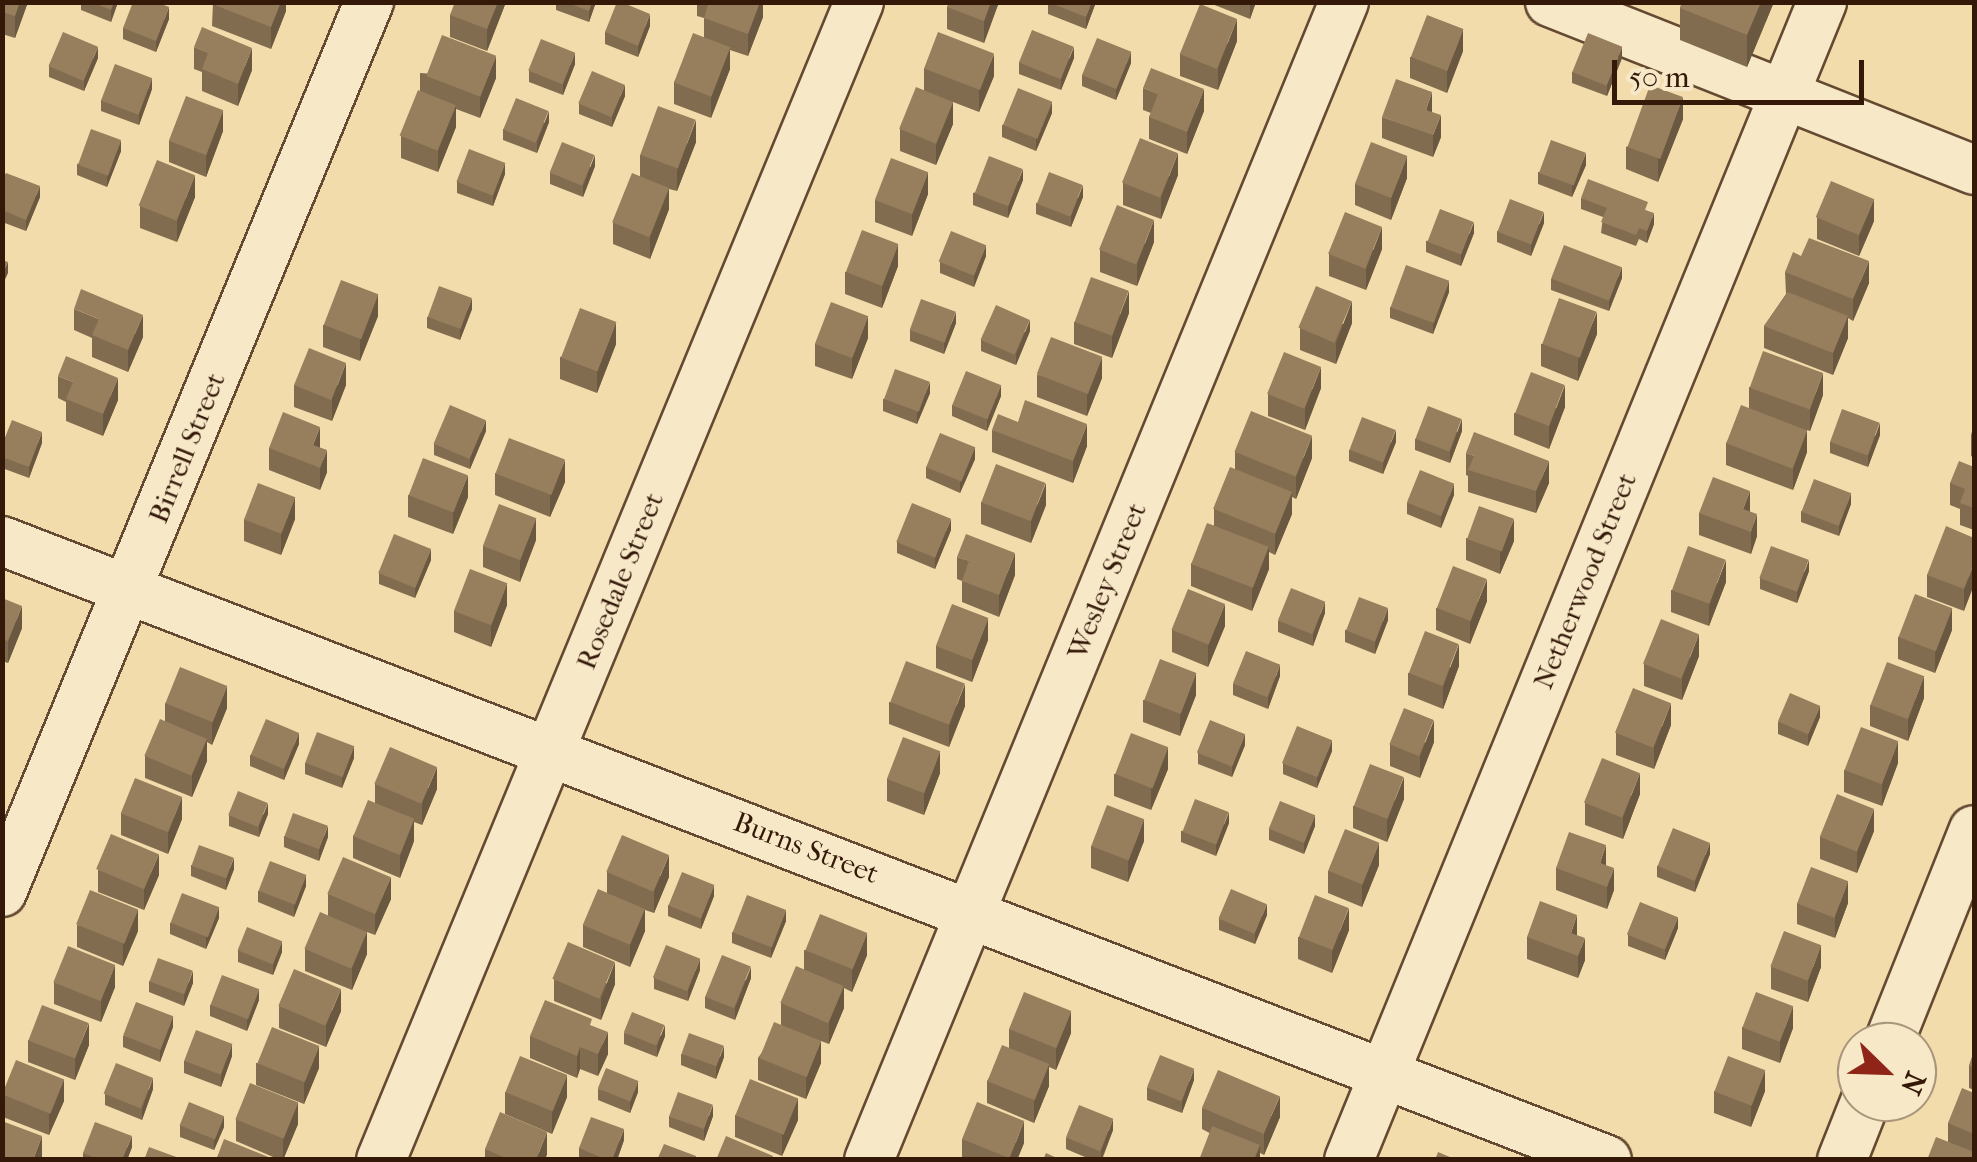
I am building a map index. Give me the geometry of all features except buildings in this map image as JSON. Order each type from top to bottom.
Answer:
[{"type":"street","name":"Birrell Street","points":[[2,892],[368,2]]},
{"type":"street","name":"Rosedale Street","points":[[381,1160],[858,2]]},
{"type":"street","name":"Wesley Street","points":[[869,1160],[1344,2]]},
{"type":"street","points":[[1550,2],[1974,170]]},
{"type":"street","name":"Netherwood Street","points":[[1349,1160],[1822,2]]},
{"type":"street","name":"Burns Street","points":[[2,542],[1608,1160]]},
{"type":"street","points":[[1897,1022],[1974,830]]},
{"type":"street","points":[[1842,1160],[1857,1122]]}]
